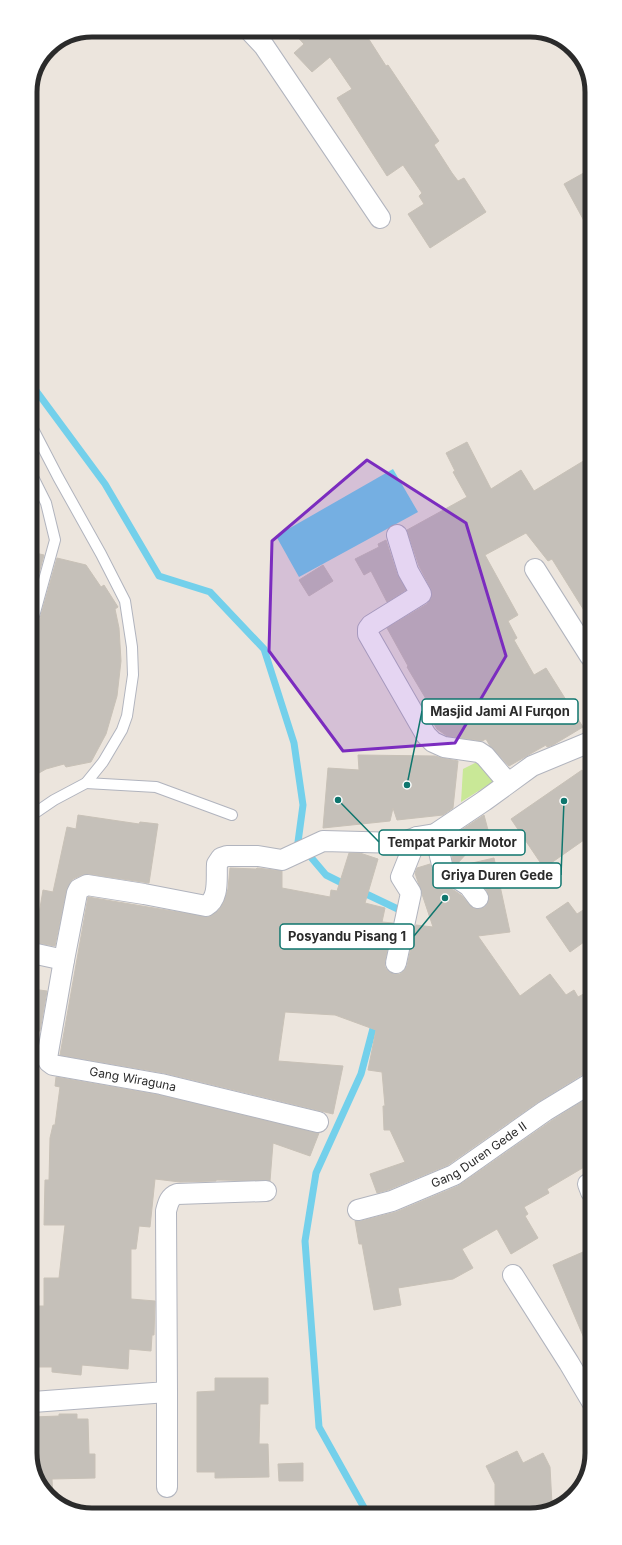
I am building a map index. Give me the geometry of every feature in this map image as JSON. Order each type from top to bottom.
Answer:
[{"type":"street","points":[[256,37],[264,46],[380,218]]},
{"type":"street","points":[[397,535],[408,571],[421,594],[371,625],[368,629],[368,634],[429,739],[444,747],[479,752],[485,756],[508,783]]},
{"type":"street","points":[[534,569],[585,648]]},
{"type":"street","points":[[396,963],[411,893],[401,877],[426,836],[532,766],[585,744]]},
{"type":"street","points":[[426,836],[444,869],[469,886],[478,898]]},
{"type":"street","name":"Gang Wiraguna","points":[[318,1122],[161,1084],[53,1066],[48,1062],[47,1058],[77,893],[79,889],[89,885],[206,906],[213,900],[216,890],[217,864],[223,857],[258,856],[282,860],[323,841],[401,843],[426,836]]},
{"type":"street","points":[[37,954],[64,960]]},
{"type":"street","name":"Gang Duren Gede II","points":[[358,1210],[392,1202],[454,1175],[545,1111],[585,1087]]},
{"type":"street","points":[[167,1487],[166,1211],[169,1201],[177,1194],[266,1191]]},
{"type":"street","points":[[513,1274],[585,1390]]},
{"type":"street","points":[[37,1402],[167,1392]]},
{"type":"lane","points":[[37,437],[125,601],[132,647],[133,675],[127,716],[114,746],[86,783],[54,800],[37,812]]},
{"type":"lane","points":[[37,485],[46,503],[54,540],[37,604]]},
{"type":"lane","points":[[86,783],[156,787],[232,815]]},
{"type":"highlighted area","points":[[367,460],[466,523],[506,656],[455,743],[343,751],[269,651],[272,541]]},
{"type":"green space","points":[[483,759],[499,778],[461,802],[463,769]]},
{"type":"water","points":[[393,469],[418,512],[299,577],[276,536]]},
{"type":"building","points":[[298,37],[367,37],[439,141],[434,145],[452,173],[458,181],[464,178],[486,212],[430,248],[408,214],[424,204],[419,196],[422,193],[403,165],[387,176],[337,98],[352,89],[330,57],[312,72],[294,53],[304,44]]},
{"type":"building","points":[[585,172],[585,223],[564,184]]},
{"type":"building","points":[[467,442],[491,489],[521,470],[534,491],[585,460],[585,612],[552,559],[548,561],[526,533],[485,555],[518,615],[508,621],[517,638],[514,640],[534,675],[546,668],[583,727],[553,745],[547,747],[546,745],[509,766],[490,746],[486,739],[482,741],[447,736],[437,729],[430,717],[435,714],[407,667],[408,666],[387,628],[427,604],[431,599],[431,589],[419,566],[407,530],[467,497],[453,472],[455,471],[446,453]]},
{"type":"building","points":[[386,540],[397,574],[406,590],[387,602],[371,571],[364,575],[355,559],[379,547],[378,544]]},
{"type":"building","points":[[37,553],[44,555],[37,580]]},
{"type":"building","points":[[57,558],[86,565],[101,587],[104,585],[118,607],[115,609],[119,628],[121,661],[117,696],[106,734],[91,762],[66,767],[64,764],[46,769],[37,774],[37,629]]},
{"type":"building","points":[[323,565],[333,581],[309,596],[299,580]]},
{"type":"building","points":[[358,755],[435,756],[458,761],[453,808],[443,815],[397,820],[393,808],[390,821],[323,828],[328,768],[359,770]]},
{"type":"building","points":[[582,770],[585,774],[585,839],[544,868],[511,819]]},
{"type":"building","points":[[78,815],[139,824],[140,822],[158,824],[149,883],[89,874],[73,879],[67,888],[55,946],[37,943],[37,914],[39,914],[43,890],[53,892],[67,827],[76,829]]},
{"type":"building","points":[[484,815],[488,830],[457,864],[453,862],[452,856],[456,855],[451,851],[448,839]]},
{"type":"building","points":[[349,853],[360,853],[378,859],[365,903],[385,908],[382,922],[393,923],[385,967],[388,971],[394,974],[400,974],[407,966],[416,925],[433,927],[415,873],[417,868],[430,864],[432,872],[437,879],[461,895],[473,908],[480,909],[485,907],[488,903],[489,897],[487,891],[476,877],[459,866],[494,858],[510,932],[478,936],[520,996],[550,974],[566,995],[574,990],[578,997],[585,993],[585,1073],[538,1102],[448,1165],[388,1190],[377,1193],[370,1174],[405,1162],[390,1130],[384,1130],[383,1106],[385,1106],[382,1072],[368,1070],[376,1030],[335,1015],[285,1012],[278,1061],[343,1066],[333,1114],[164,1073],[60,1055],[88,897],[208,917],[219,910],[224,902],[228,889],[230,868],[257,868],[282,871],[282,888],[330,897],[331,890],[337,891]]},
{"type":"building","points":[[568,902],[577,914],[585,909],[585,941],[570,952],[546,917]]},
{"type":"building","points":[[37,990],[47,991],[40,1031],[37,1031]]},
{"type":"building","points":[[56,1077],[159,1095],[319,1133],[310,1156],[273,1143],[270,1181],[216,1180],[180,1182],[155,1179],[150,1227],[139,1226],[136,1249],[131,1249],[131,1299],[155,1301],[154,1335],[152,1335],[151,1351],[129,1349],[128,1369],[82,1365],[81,1375],[52,1372],[52,1367],[37,1367],[37,1306],[44,1306],[44,1278],[59,1278],[65,1225],[44,1225],[45,1180],[49,1180],[50,1138],[53,1125],[55,1125],[60,1087],[55,1086]]},
{"type":"building","points":[[585,1100],[585,1167],[547,1189],[549,1193],[524,1207],[528,1214],[525,1216],[538,1238],[511,1254],[497,1229],[462,1249],[473,1268],[453,1279],[398,1288],[401,1305],[374,1310],[362,1244],[359,1244],[355,1221],[361,1221],[396,1212],[458,1186],[551,1121]]},
{"type":"building","points":[[583,1252],[585,1256],[585,1340],[553,1265]]},
{"type":"building","points":[[215,1378],[268,1378],[268,1404],[260,1404],[259,1444],[268,1444],[269,1477],[215,1478],[215,1472],[197,1472],[197,1392],[215,1391]]},
{"type":"building","points":[[59,1414],[77,1414],[77,1419],[88,1419],[89,1454],[95,1454],[95,1478],[52,1479],[53,1492],[44,1481],[37,1460],[37,1417],[59,1416]]},
{"type":"building","points":[[517,1451],[523,1463],[543,1453],[550,1467],[552,1503],[545,1504],[545,1506],[537,1508],[495,1508],[495,1484],[486,1466]]},
{"type":"building","points":[[303,1463],[303,1481],[279,1481],[278,1464]]},
{"type":"waterway","points":[[37,392],[105,484],[159,576],[210,592],[264,649],[294,743],[303,805],[298,842],[326,875],[348,886]]},
{"type":"waterway","points":[[360,891],[404,912]]},
{"type":"waterway","points":[[364,1508],[319,1427],[305,1241],[316,1173],[361,1074],[375,1021]]},
{"type":"place","name":"Masjid Jami Al Furqon","points":[[407,785]]},
{"type":"place","name":"Tempat Parkir Motor","points":[[338,800]]},
{"type":"place","name":"Griya Duren Gede","points":[[564,801]]},
{"type":"place","name":"Posyandu Pisang 1","points":[[445,898]]}]
